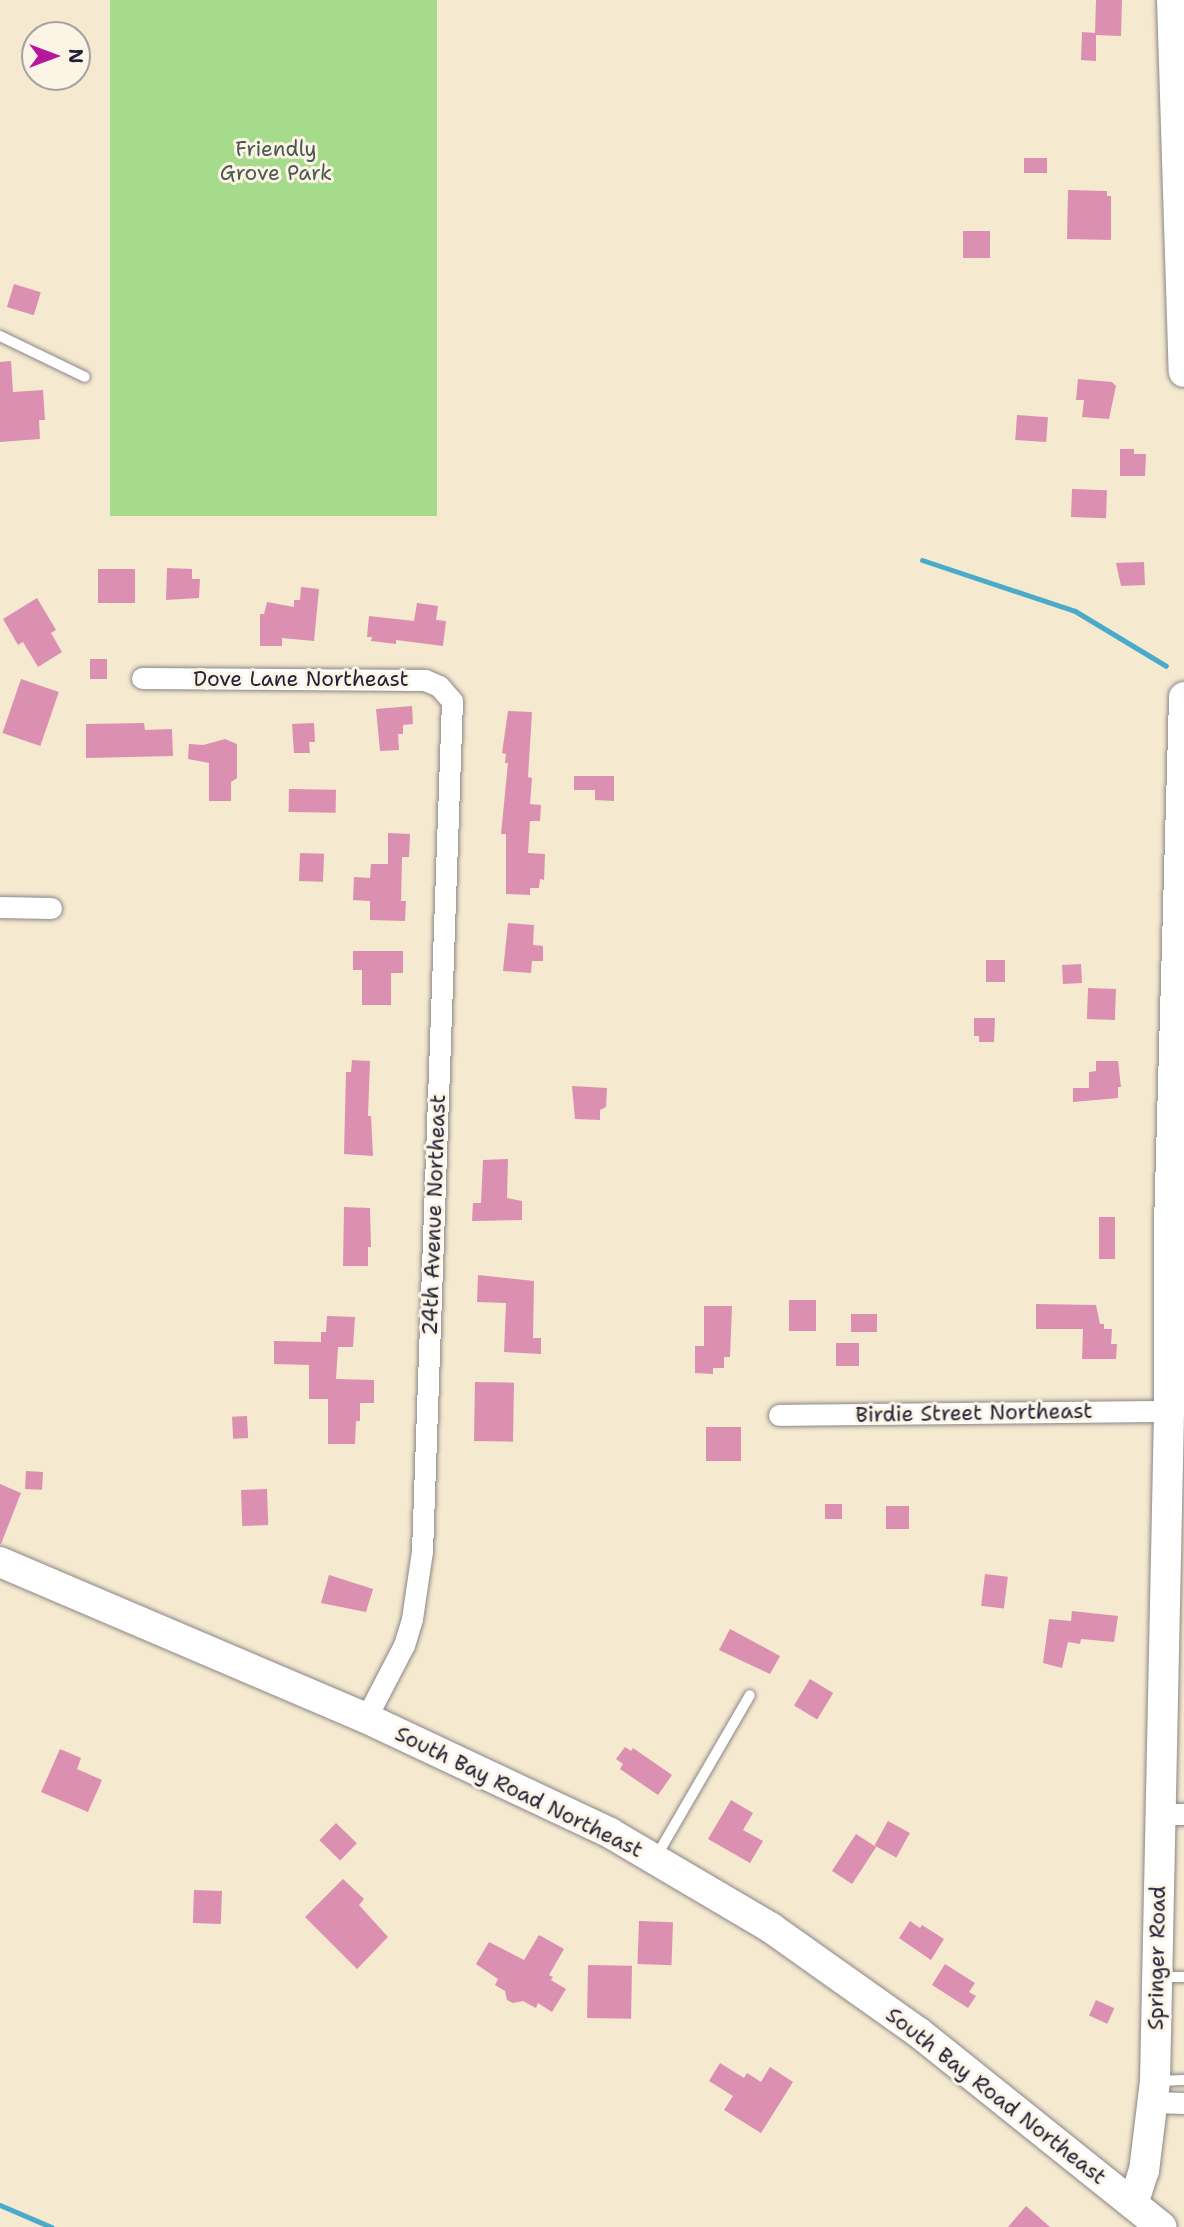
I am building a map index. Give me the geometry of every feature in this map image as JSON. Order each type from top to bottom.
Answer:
[{"type":"street","points":[[1172,0],[1184,372]]},
{"type":"street","name":"Dove Lane Northeast","points":[[142,678],[425,680],[439,687],[452,701]]},
{"type":"street","name":"Springer Road","points":[[1133,2204],[1144,2171],[1170,1977],[1169,1225],[1179,1046],[1184,697]]},
{"type":"street","name":"24th Avenue Northeast","points":[[366,1718],[404,1645],[412,1619],[422,1551],[452,701]]},
{"type":"street","points":[[0,907],[51,908]]},
{"type":"street","name":"Birdie Street Northeast","points":[[779,1415],[1169,1411]]},
{"type":"street","name":"South Bay Road Northeast","points":[[0,1562],[366,1718],[556,1806],[654,1859],[771,1928],[918,2032],[1161,2227]]},
{"type":"street","points":[[1154,2091],[1184,2103]]},
{"type":"lane","points":[[0,335],[85,377]]},
{"type":"lane","points":[[654,1859],[750,1695]]},
{"type":"lane","points":[[1154,2091],[1184,2080]]},
{"type":"green space","name":"Friendly Grove Park","points":[[110,0],[437,0],[437,516],[110,516]]},
{"type":"building","points":[[1096,0],[1122,0],[1121,36],[1096,35],[1096,61],[1081,60],[1082,32],[1095,33]]},
{"type":"building","points":[[1024,158],[1047,158],[1047,173],[1024,173]]},
{"type":"building","points":[[1068,190],[1107,191],[1107,196],[1111,196],[1111,240],[1067,239]]},
{"type":"building","points":[[963,231],[990,231],[990,258],[963,258]]},
{"type":"building","points":[[14,284],[41,292],[34,315],[7,307]]},
{"type":"building","points":[[11,361],[13,392],[43,390],[45,420],[39,420],[40,439],[0,442],[0,362]]},
{"type":"building","points":[[1078,379],[1112,382],[1116,386],[1109,419],[1082,417],[1084,400],[1076,400]]},
{"type":"building","points":[[1017,415],[1048,417],[1046,442],[1015,440]]},
{"type":"building","points":[[1120,449],[1134,449],[1134,454],[1146,454],[1145,476],[1120,476]]},
{"type":"building","points":[[1072,489],[1107,490],[1106,518],[1071,517]]},
{"type":"building","points":[[1144,562],[1145,585],[1121,586],[1116,563]]},
{"type":"building","points":[[167,568],[192,569],[192,579],[200,579],[199,598],[166,600]]},
{"type":"building","points":[[98,569],[135,569],[135,603],[98,603]]},
{"type":"building","points":[[301,587],[319,589],[314,641],[282,638],[282,646],[260,646],[260,614],[264,614],[267,602],[294,607],[294,600],[300,600]]},
{"type":"building","points":[[37,598],[56,630],[51,633],[62,652],[38,667],[23,642],[18,645],[3,619]]},
{"type":"building","points":[[417,603],[438,606],[436,620],[446,621],[443,646],[396,640],[396,644],[371,641],[372,637],[367,637],[369,616],[414,621]]},
{"type":"building","points":[[90,659],[107,659],[107,679],[90,679]]},
{"type":"building","points":[[21,679],[59,692],[40,746],[2,733]]},
{"type":"building","points":[[412,706],[413,724],[403,725],[403,734],[398,734],[399,750],[380,751],[376,709]]},
{"type":"building","points":[[508,711],[532,712],[528,777],[532,778],[530,804],[541,805],[540,821],[530,821],[528,853],[545,854],[544,880],[540,879],[539,888],[530,888],[530,895],[506,894],[506,834],[501,834],[508,763],[505,763],[506,754],[502,753]]},
{"type":"building","points":[[144,723],[145,730],[172,729],[173,756],[86,758],[86,724]]},
{"type":"building","points":[[314,723],[315,742],[309,742],[310,753],[294,753],[292,724]]},
{"type":"building","points":[[225,739],[237,744],[237,778],[231,782],[231,801],[209,801],[209,763],[188,759],[189,744],[203,745]]},
{"type":"building","points":[[574,776],[614,776],[614,801],[595,800],[595,790],[574,790]]},
{"type":"building","points":[[289,789],[336,790],[336,813],[289,812]]},
{"type":"building","points":[[388,833],[410,834],[409,857],[402,857],[401,901],[406,901],[405,921],[370,920],[370,901],[353,900],[354,877],[370,878],[371,864],[388,864]]},
{"type":"building","points":[[300,853],[324,854],[323,882],[299,881]]},
{"type":"building","points":[[508,923],[534,925],[533,945],[543,946],[543,961],[532,961],[531,973],[503,971]]},
{"type":"building","points":[[353,951],[403,951],[403,973],[391,973],[391,1005],[362,1005],[362,970],[353,970]]},
{"type":"building","points":[[986,960],[1005,960],[1005,982],[986,982]]},
{"type":"building","points":[[1081,964],[1082,983],[1063,984],[1062,965]]},
{"type":"building","points":[[1088,988],[1116,989],[1115,1020],[1087,1019]]},
{"type":"building","points":[[974,1018],[995,1018],[994,1042],[979,1042],[979,1036],[974,1036]]},
{"type":"building","points":[[352,1060],[370,1061],[368,1116],[371,1116],[373,1156],[344,1154],[346,1072],[351,1072]]},
{"type":"building","points":[[1096,1061],[1118,1061],[1121,1087],[1118,1087],[1118,1098],[1073,1102],[1073,1088],[1089,1088],[1089,1072],[1096,1071]]},
{"type":"building","points":[[572,1086],[607,1088],[606,1107],[600,1110],[600,1120],[575,1119]]},
{"type":"building","points":[[508,1159],[507,1198],[522,1201],[522,1220],[472,1221],[473,1203],[481,1203],[483,1160]]},
{"type":"building","points":[[344,1207],[370,1208],[371,1247],[368,1247],[368,1266],[343,1266]]},
{"type":"building","points":[[1099,1217],[1115,1217],[1115,1259],[1099,1259]]},
{"type":"building","points":[[478,1275],[534,1281],[533,1338],[541,1338],[541,1354],[504,1352],[506,1303],[477,1302]]},
{"type":"building","points":[[789,1300],[816,1300],[816,1331],[789,1331]]},
{"type":"building","points":[[1036,1304],[1096,1305],[1100,1324],[1104,1324],[1104,1329],[1112,1329],[1111,1344],[1117,1344],[1116,1359],[1082,1359],[1083,1329],[1036,1329]]},
{"type":"building","points":[[704,1306],[732,1306],[730,1357],[724,1357],[724,1368],[713,1368],[713,1374],[695,1373],[695,1346],[704,1346]]},
{"type":"building","points":[[851,1314],[877,1314],[877,1332],[851,1332]]},
{"type":"building","points":[[327,1316],[355,1317],[353,1347],[338,1347],[336,1379],[374,1380],[374,1403],[360,1403],[360,1421],[356,1421],[355,1444],[328,1444],[328,1399],[309,1399],[309,1365],[274,1364],[274,1341],[321,1342],[321,1332],[326,1332]]},
{"type":"building","points":[[836,1343],[859,1343],[859,1366],[836,1366]]},
{"type":"building","points":[[475,1382],[514,1383],[513,1442],[474,1441]]},
{"type":"building","points":[[247,1416],[248,1438],[233,1439],[232,1417]]},
{"type":"building","points":[[706,1427],[741,1427],[741,1461],[706,1461]]},
{"type":"building","points":[[26,1471],[43,1472],[42,1490],[25,1489]]},
{"type":"building","points":[[0,1484],[21,1493],[1,1544],[0,1544]]},
{"type":"building","points":[[267,1489],[268,1525],[242,1526],[241,1490]]},
{"type":"building","points":[[825,1504],[842,1504],[842,1519],[825,1519]]},
{"type":"building","points":[[886,1506],[909,1506],[909,1529],[886,1529]]},
{"type":"building","points":[[985,1574],[1008,1577],[1004,1609],[981,1606]]},
{"type":"building","points":[[329,1575],[373,1589],[366,1612],[321,1603]]},
{"type":"building","points":[[1072,1611],[1118,1616],[1114,1642],[1081,1639],[1080,1644],[1068,1642],[1062,1668],[1043,1663],[1049,1619],[1071,1621]]},
{"type":"building","points":[[730,1629],[780,1656],[770,1674],[719,1650]]},
{"type":"building","points":[[810,1679],[833,1693],[817,1719],[794,1706]]},
{"type":"building","points":[[625,1747],[631,1751],[633,1748],[672,1775],[658,1795],[620,1769],[623,1764],[616,1759]]},
{"type":"building","points":[[60,1749],[81,1758],[77,1769],[102,1780],[88,1812],[41,1792]]},
{"type":"building","points":[[731,1800],[753,1813],[743,1830],[763,1841],[750,1863],[708,1839]]},
{"type":"building","points":[[888,1821],[910,1833],[896,1858],[874,1845]]},
{"type":"building","points":[[336,1823],[357,1843],[340,1860],[319,1840]]},
{"type":"building","points":[[856,1834],[876,1847],[852,1884],[832,1871]]},
{"type":"building","points":[[343,1879],[364,1899],[359,1905],[388,1937],[357,1969],[305,1917]]},
{"type":"building","points":[[194,1890],[222,1891],[221,1924],[193,1923]]},
{"type":"building","points":[[639,1921],[673,1922],[671,1965],[637,1964]]},
{"type":"building","points":[[910,1921],[944,1939],[931,1960],[899,1938]]},
{"type":"building","points":[[539,1935],[564,1949],[549,1975],[553,1977],[551,1980],[566,1989],[552,2012],[538,2003],[536,2008],[523,2001],[513,2003],[507,2000],[505,1991],[495,1985],[498,1979],[476,1964],[489,1942],[524,1960]]},
{"type":"building","points":[[945,1964],[975,1983],[969,1992],[976,1996],[968,2008],[932,1985]]},
{"type":"building","points":[[588,1965],[632,1966],[631,2019],[587,2018]]},
{"type":"building","points":[[1096,2000],[1114,2008],[1107,2024],[1089,2016]]},
{"type":"building","points":[[720,2063],[744,2078],[747,2073],[761,2082],[770,2067],[793,2082],[761,2133],[724,2110],[733,2096],[709,2081]]},
{"type":"building","points":[[1026,2206],[1050,2227],[1008,2227]]},
{"type":"waterway","points":[[922,560],[1075,611],[1166,666]]},
{"type":"waterway","points":[[0,2205],[51,2227]]}]
